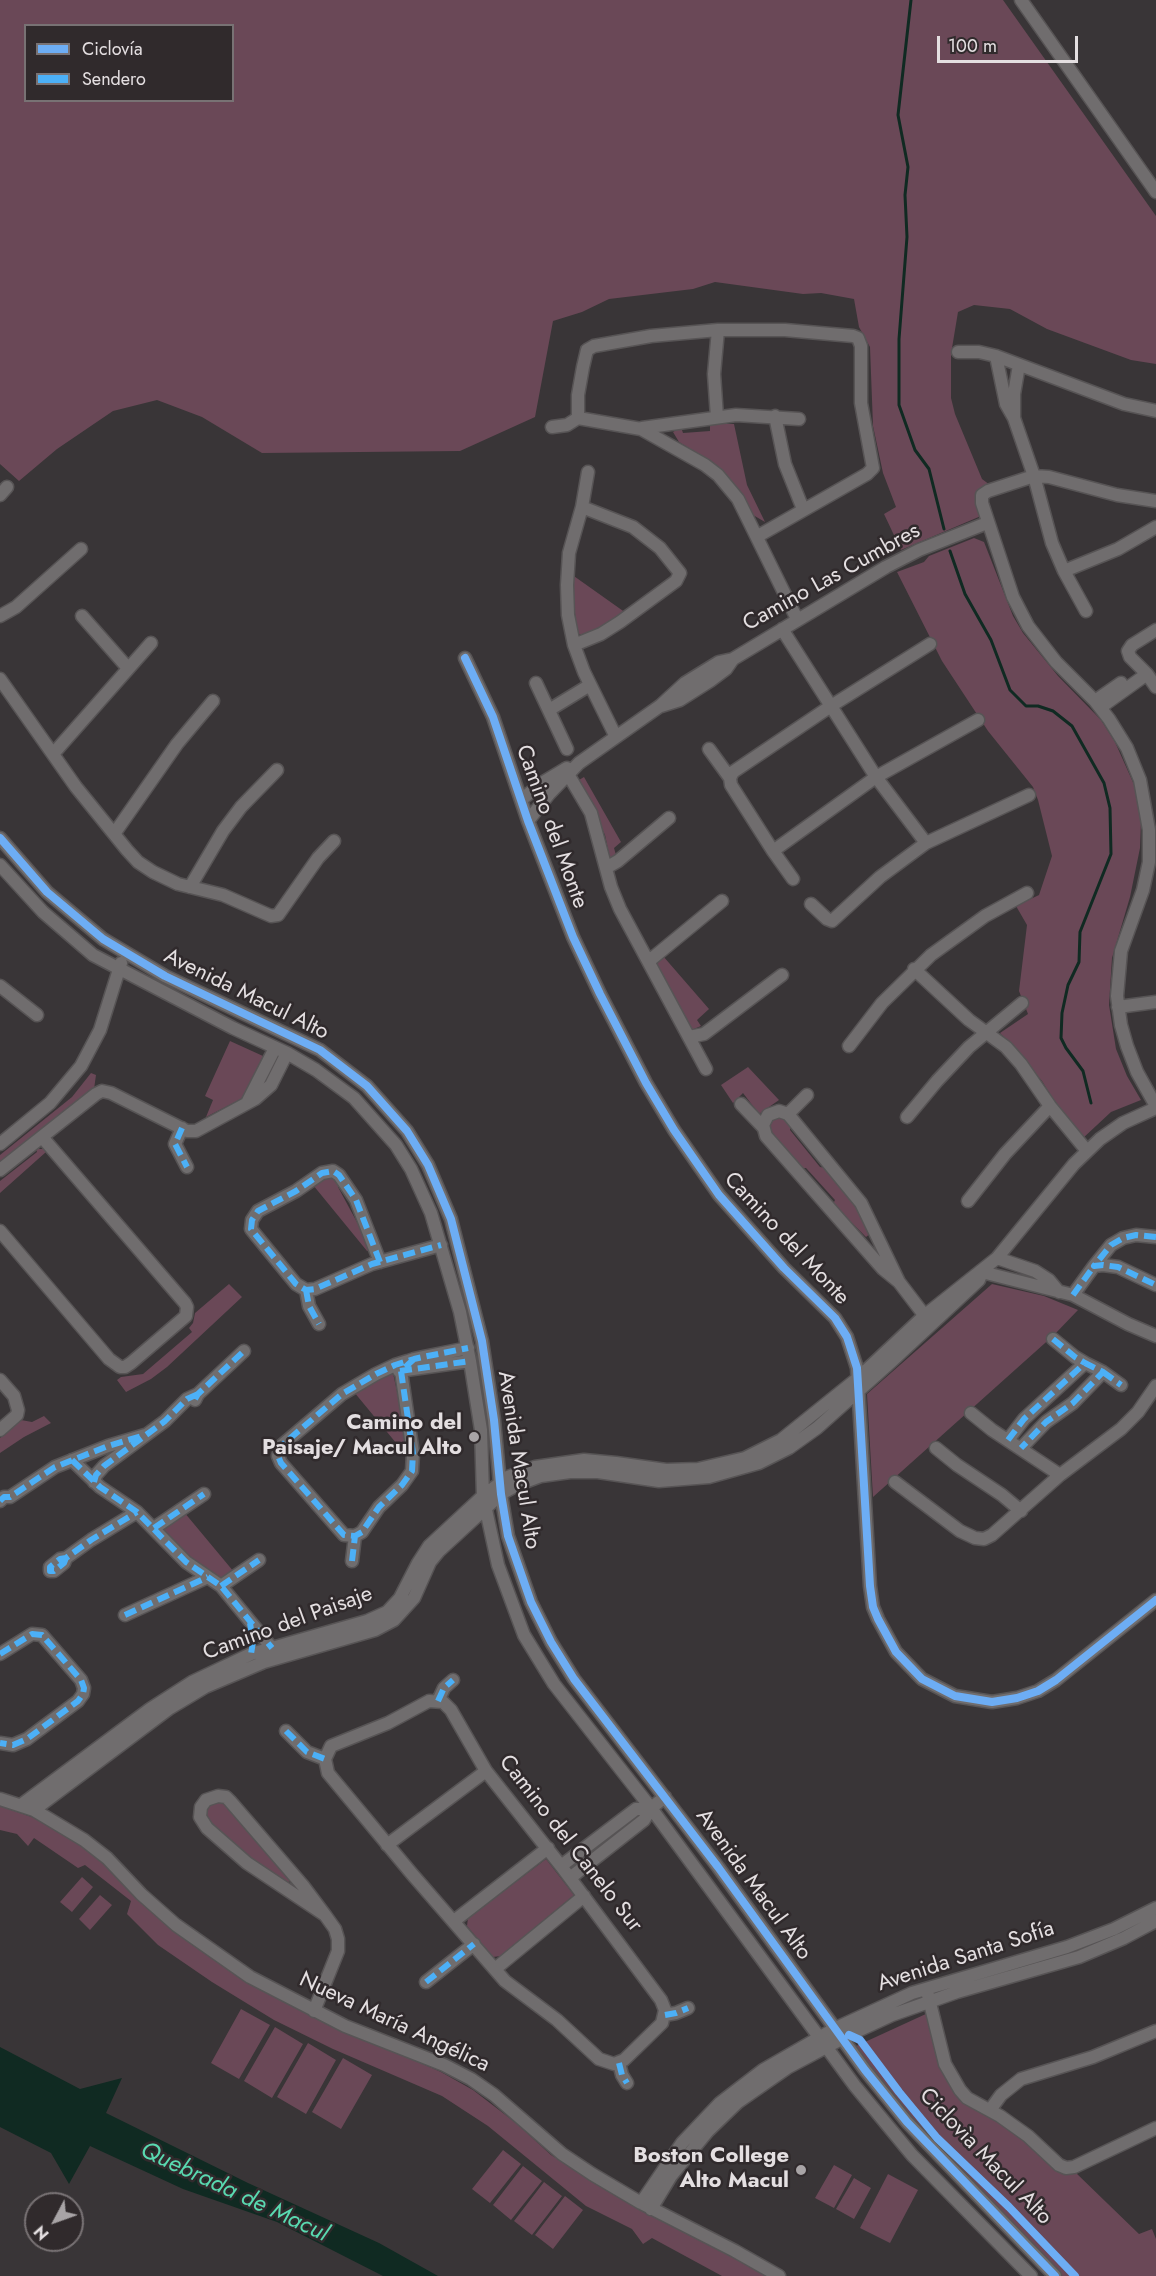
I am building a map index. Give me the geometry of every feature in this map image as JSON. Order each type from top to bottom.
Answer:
[{"type":"street","points":[[1021,0],[1156,192]]},
{"type":"street","points":[[717,417],[714,374],[718,330]]},
{"type":"street","points":[[578,418],[578,395],[583,367],[587,350],[594,345],[651,336],[718,330],[819,333],[858,338],[860,342],[861,403],[873,468],[867,474],[758,536]]},
{"type":"street","points":[[958,352],[979,352],[996,356],[1124,404],[1156,411]]},
{"type":"street","points":[[996,356],[1006,404],[1014,418],[1034,476],[1052,543],[1086,611]]},
{"type":"street","points":[[1014,418],[1014,394],[1019,365]]},
{"type":"street","points":[[775,416],[785,464],[804,509]]},
{"type":"street","points":[[641,429],[717,417],[799,418]]},
{"type":"street","points":[[552,427],[567,425],[578,418],[641,429],[673,445],[718,475],[738,499],[797,619]]},
{"type":"street","points":[[673,445],[668,434],[677,423]]},
{"type":"street","points":[[588,472],[582,507],[572,537],[567,569],[567,600],[574,645],[590,685],[616,737]]},
{"type":"street","points":[[1156,501],[1116,495],[1049,477],[1034,476],[982,495],[987,523],[1013,597],[1028,626],[1056,662],[1098,704],[1119,733],[1134,764],[1144,796],[1149,830],[1146,876],[1119,962],[1118,1007],[1127,1046],[1137,1072],[1156,1107]]},
{"type":"street","points":[[574,645],[601,634],[627,617],[676,581],[680,573],[660,548],[633,527],[582,507]]},
{"type":"street","name":"Camino Las Cumbres","points":[[521,801],[542,783],[579,763],[660,706],[680,700],[710,681],[726,669],[733,658],[797,619],[919,550],[987,523]]},
{"type":"street","points":[[1064,571],[1118,549],[1156,527]]},
{"type":"street","points":[[0,616],[16,607],[81,549]]},
{"type":"street","points":[[82,616],[127,667]]},
{"type":"street","points":[[782,629],[876,777],[926,843]]},
{"type":"street","points":[[1156,630],[1132,645],[1128,651],[1130,657],[1145,671],[1156,687]]},
{"type":"street","points":[[53,754],[127,667],[151,643]]},
{"type":"street","points":[[730,778],[733,772],[831,706],[930,644]]},
{"type":"street","name":"Camino del Monte","points":[[465,658],[493,717],[557,900],[581,955],[658,1105],[719,1195],[784,1268],[825,1307],[841,1326],[851,1347],[858,1377],[873,1607],[897,1652],[922,1679],[943,1692],[967,1699],[998,1701],[1029,1695],[1056,1680],[1156,1600]]},
{"type":"street","points":[[1098,704],[1145,671]]},
{"type":"street","points":[[0,680],[76,787],[138,862],[178,884],[223,896],[271,916],[278,915],[318,858],[334,841]]},
{"type":"street","points":[[536,683],[567,748]]},
{"type":"street","points":[[549,710],[590,685]]},
{"type":"street","points":[[114,834],[177,744],[213,701]]},
{"type":"street","points":[[772,851],[876,777],[978,720]]},
{"type":"street","points":[[709,749],[730,778],[731,785],[772,851],[793,879]]},
{"type":"street","points":[[190,887],[229,823],[277,770]]},
{"type":"street","points":[[566,771],[591,813],[620,909],[706,1070]]},
{"type":"street","name":"Camino Las Cumbres","points":[[528,821],[566,771]]},
{"type":"street","points":[[811,903],[832,921],[880,877],[926,843],[1029,795]]},
{"type":"street","points":[[606,868],[618,861],[669,818]]},
{"type":"street","name":"Avenida Macul Alto","points":[[0,838],[14,856],[64,908],[124,953],[165,976],[320,1050],[368,1086],[407,1131],[428,1165],[444,1200],[468,1282],[487,1369],[497,1439],[500,1488],[508,1536],[514,1558],[545,1632],[574,1679],[665,1797],[865,2070],[908,2122],[1055,2276]]},
{"type":"street","points":[[0,864],[9,864],[14,856]]},
{"type":"street","name":"Avenida Macul Alto","points":[[0,864],[28,897],[93,955],[287,1053],[343,1089],[365,1108],[387,1133],[415,1176],[431,1213],[460,1312],[481,1430],[484,1502],[498,1565],[510,1604],[524,1635],[554,1684],[651,1808],[855,2086],[912,2155],[1031,2276]]},
{"type":"street","points":[[849,1046],[882,1003],[914,969],[966,928],[1027,893]]},
{"type":"street","points":[[649,961],[722,901]]},
{"type":"street","points":[[0,1144],[50,1103],[81,1066],[100,1030],[124,953]]},
{"type":"street","points":[[914,969],[969,1020],[1006,1047],[1087,1151]]},
{"type":"street","points":[[688,1037],[704,1034],[782,975]]},
{"type":"street","points":[[0,986],[37,1015]]},
{"type":"street","points":[[1118,1007],[1156,1002]]},
{"type":"street","points":[[907,1117],[952,1064],[1022,1003]]},
{"type":"street","points":[[246,1105],[275,1048]]},
{"type":"street","points":[[0,1170],[102,1091],[111,1093],[190,1132],[196,1131],[246,1105],[261,1094],[273,1081],[287,1053]]},
{"type":"street","points":[[261,1074],[267,1081],[273,1081]]},
{"type":"street","points":[[788,1114],[807,1095]]},
{"type":"street","points":[[741,1104],[883,1269],[899,1282]]},
{"type":"street","points":[[968,1201],[1005,1154],[1050,1106]]},
{"type":"street","name":"Camino del Paisaje","points":[[500,1488],[570,1472],[598,1472],[645,1480],[672,1481],[709,1477],[742,1469],[796,1444],[858,1392],[974,1274],[982,1272],[997,1258],[1087,1151],[1123,1122],[1156,1107]]},
{"type":"street","points":[[763,1127],[764,1119],[770,1113],[779,1111],[788,1114],[861,1203],[899,1282],[928,1320]]},
{"type":"street","points":[[182,1128],[175,1144],[187,1167]]},
{"type":"street","points":[[0,1231],[108,1359],[120,1368],[131,1363],[186,1316],[185,1303],[42,1137]]},
{"type":"street","points":[[380,1262],[365,1220],[349,1190],[336,1173],[329,1171],[322,1173],[296,1191],[258,1211],[251,1223],[253,1232],[274,1258],[296,1284],[306,1290],[315,1289],[380,1262],[441,1245]]},
{"type":"street","points":[[1073,1295],[1111,1245],[1123,1238],[1136,1235],[1156,1237]]},
{"type":"street","points":[[997,1258],[1035,1271],[1049,1280],[1059,1292]]},
{"type":"street","points":[[1094,1266],[1118,1267],[1156,1285]]},
{"type":"street","points":[[982,1272],[1073,1295],[1156,1336]]},
{"type":"street","points":[[306,1290],[309,1306],[319,1324]]},
{"type":"street","name":"Camino del Paisaje","points":[[21,1805],[166,1697],[203,1676],[251,1654],[367,1621],[387,1612],[400,1598],[429,1546],[500,1488],[535,1467],[567,1461],[600,1461],[666,1470],[698,1469],[729,1462],[760,1451],[781,1440],[928,1320]]},
{"type":"street","points":[[1053,1339],[1074,1357],[1103,1372],[1121,1385]]},
{"type":"street","points":[[94,1482],[101,1468],[174,1414],[187,1408],[198,1394],[244,1351]]},
{"type":"street","points":[[402,1371],[413,1453],[412,1471],[402,1485],[379,1507],[365,1528],[355,1536],[344,1535],[281,1463],[278,1453],[283,1443],[342,1394],[382,1371],[414,1359],[469,1354]]},
{"type":"street","points":[[382,1371],[402,1371],[469,1354]]},
{"type":"street","points":[[402,1371],[414,1359]]},
{"type":"street","points":[[1008,1440],[1024,1419],[1085,1363]]},
{"type":"street","points":[[1021,1448],[1046,1422],[1073,1403],[1103,1372]]},
{"type":"street","points":[[0,1380],[14,1396],[18,1410],[17,1415],[0,1430]]},
{"type":"street","points":[[895,1482],[960,1531],[975,1538],[984,1539],[1021,1511],[1060,1475],[1121,1429],[1156,1386]]},
{"type":"street","points":[[971,1413],[1060,1475]]},
{"type":"street","points":[[0,1509],[9,1502],[5,1499],[45,1473],[120,1441],[144,1435]]},
{"type":"street","points":[[936,1448],[1021,1511]]},
{"type":"street","points":[[72,1460],[94,1482],[137,1512],[186,1562],[221,1586],[272,1648]]},
{"type":"street","points":[[154,1528],[204,1494]]},
{"type":"street","name":"Camino del Paisaje","points":[[34,1810],[170,1708],[205,1687],[258,1664],[375,1630],[394,1620],[414,1598],[435,1556],[484,1502]]},
{"type":"street","points":[[66,1558],[91,1539],[137,1512]]},
{"type":"street","points":[[352,1561],[355,1536]]},
{"type":"street","points":[[221,1586],[259,1560]]},
{"type":"street","points":[[125,1615],[208,1577]]},
{"type":"street","points":[[250,1623],[253,1642],[251,1654]]},
{"type":"street","points":[[0,1654],[32,1634],[42,1635],[81,1680],[84,1691],[78,1701],[27,1739],[13,1744],[0,1743]]},
{"type":"street","points":[[453,1680],[444,1688],[438,1701],[424,1703],[382,1725],[335,1744],[328,1750],[325,1759],[328,1773],[387,1845],[512,1987],[557,2020],[599,2059],[609,2063],[619,2063],[659,2027],[665,2015],[688,2008]]},
{"type":"street","name":"Camino del Canelo Sur","points":[[438,1701],[451,1710],[486,1771],[548,1848],[658,1994],[664,2005],[665,2015]]},
{"type":"street","points":[[286,1731],[307,1752],[325,1759]]},
{"type":"street","points":[[387,1845],[486,1771]]},
{"type":"street","points":[[314,2011],[338,1947],[337,1934],[325,1915],[230,1801],[226,1797],[218,1796],[206,1800],[200,1812],[201,1820],[207,1828],[247,1863],[325,1915]]},
{"type":"street","points":[[570,1878],[645,1820],[651,1808],[665,1797]]},
{"type":"street","name":"Nueva María Angélica","points":[[0,1799],[34,1810],[96,1848],[158,1910],[250,1977],[360,2033],[444,2065],[471,2079],[494,2095],[562,2154],[646,2206],[779,2276]]},
{"type":"street","points":[[561,1866],[636,1809],[651,1808]]},
{"type":"street","points":[[454,1921],[548,1848]]},
{"type":"street","points":[[495,1969],[584,1896]]},
{"type":"street","name":"Avenida Santa Sofía","points":[[646,2206],[664,2187],[689,2152],[745,2097],[873,2009],[926,1988],[1075,1944],[1114,1929],[1156,1908]]},
{"type":"street","name":"Avenida Santa Sofía","points":[[839,2033],[873,2023],[930,2001],[1056,1965],[1101,1948],[1156,1921]]},
{"type":"street","points":[[426,1982],[474,1944]]},
{"type":"street","points":[[926,1988],[950,2074],[967,2097],[1028,2136],[1059,2165],[1066,2168],[1086,2162],[1156,2128]]},
{"type":"street","points":[[990,2110],[1001,2095],[1021,2079],[1093,2057],[1156,2031]]},
{"type":"street","points":[[619,2063],[627,2084]]},
{"type":"shaded area","points":[[0,0],[1003,0],[1156,216],[1156,364],[1131,360],[1047,329],[1010,309],[974,305],[958,312],[951,354],[951,398],[955,414],[982,479],[990,485],[975,493],[981,516],[901,550],[884,514],[896,507],[883,473],[873,426],[870,347],[859,327],[854,299],[821,293],[803,294],[715,282],[693,289],[609,299],[582,312],[553,321],[535,417],[460,451],[262,453],[202,417],[157,400],[113,411],[57,449],[19,481],[0,464]]},
{"type":"shaded area","points":[[710,424],[734,424],[747,485],[765,522],[753,515],[745,502],[704,458],[679,442],[673,432],[681,427],[683,433],[710,431]]},
{"type":"shaded area","points":[[974,538],[984,542],[1013,616],[1023,633],[1058,676],[1101,720],[1115,742],[1136,789],[1141,822],[1140,848],[1130,897],[1112,958],[1109,1005],[1116,1049],[1127,1076],[1141,1100],[1111,1112],[1082,1139],[1065,1119],[1042,1081],[1000,1033],[1028,1014],[1019,991],[1027,925],[1016,906],[1039,895],[1052,856],[1038,800],[1033,787],[988,731],[942,661],[897,572]]},
{"type":"shaded area","points":[[571,574],[626,613],[584,636],[577,633]]},
{"type":"shaded area","points":[[584,777],[621,842],[614,848],[616,855],[610,859],[605,835],[579,780]]},
{"type":"shaded area","points":[[663,956],[709,1009],[697,1020],[701,1026],[689,1031],[655,962]]},
{"type":"shaded area","points":[[230,1041],[263,1056],[243,1098],[206,1117],[213,1100],[205,1096]]},
{"type":"shaded area","points":[[748,1067],[779,1100],[759,1114],[743,1093],[733,1103],[721,1085]]},
{"type":"shaded area","points":[[91,1073],[96,1075],[94,1089],[0,1162],[0,1155],[72,1097]]},
{"type":"shaded area","points":[[775,1115],[786,1119],[791,1124],[790,1130],[820,1167],[827,1168],[854,1201],[871,1233],[866,1237],[833,1204],[835,1200],[806,1168],[799,1168],[771,1132],[769,1119]]},
{"type":"shaded area","points":[[36,1149],[43,1149],[46,1152],[0,1193],[0,1181],[37,1152]]},
{"type":"shaded area","points":[[331,1175],[339,1183],[338,1187],[372,1250],[367,1251],[313,1185]]},
{"type":"shaded area","points":[[229,1284],[242,1297],[167,1367],[151,1379],[126,1392],[117,1380],[121,1377],[143,1374],[192,1332],[189,1328],[193,1323],[195,1313]]},
{"type":"shaded area","points":[[992,1284],[1044,1296],[1078,1310],[1054,1335],[873,1497],[867,1394]]},
{"type":"shaded area","points":[[393,1373],[410,1452],[406,1455],[354,1392],[376,1379]]},
{"type":"shaded area","points":[[44,1416],[51,1423],[0,1453],[0,1438],[21,1420],[32,1422]]},
{"type":"shaded area","points":[[184,1512],[234,1572],[220,1578],[197,1565],[164,1533],[163,1528]]},
{"type":"shaded area","points":[[222,1801],[291,1880],[287,1883],[258,1864],[237,1849],[210,1824],[205,1810],[209,1804]]},
{"type":"shaded area","points":[[0,1806],[49,1823],[81,1843],[123,1880],[160,1919],[211,1957],[310,2014],[441,2072],[473,2090],[516,2123],[551,2155],[613,2193],[768,2276],[722,2276],[652,2238],[643,2244],[632,2229],[586,2206],[488,2126],[442,2096],[333,2049],[274,2020],[158,1945],[127,1914],[131,1901],[85,1865],[78,1868],[34,1838],[28,1846],[17,1834],[0,1830]]},
{"type":"shaded area","points":[[546,1859],[574,1895],[501,1956],[493,1957],[467,1926],[468,1918]]},
{"type":"shaded area","points":[[82,1877],[93,1887],[72,1912],[60,1902]]},
{"type":"shaded area","points":[[100,1895],[112,1905],[90,1930],[79,1919]]},
{"type":"shaded area","points":[[241,2009],[270,2025],[239,2079],[211,2063]]},
{"type":"shaded area","points":[[928,2013],[942,2070],[956,2093],[1020,2137],[1055,2170],[1063,2174],[1075,2172],[1139,2234],[1152,2229],[1156,2239],[1156,2276],[1061,2276],[913,2120],[854,2047]]},
{"type":"shaded area","points":[[275,2027],[303,2044],[272,2098],[244,2081]]},
{"type":"shaded area","points":[[308,2043],[336,2060],[306,2114],[277,2097]]},
{"type":"shaded area","points":[[343,2058],[372,2075],[341,2129],[312,2112]]},
{"type":"shaded area","points":[[503,2150],[521,2164],[490,2203],[472,2189]]},
{"type":"shaded area","points":[[834,2165],[852,2175],[834,2208],[815,2198]]},
{"type":"shaded area","points":[[523,2166],[542,2181],[511,2220],[493,2205]]},
{"type":"shaded area","points":[[888,2174],[918,2190],[890,2243],[860,2228]]},
{"type":"shaded area","points":[[854,2178],[871,2188],[854,2219],[836,2209]]},
{"type":"shaded area","points":[[544,2182],[562,2196],[532,2235],[514,2221]]},
{"type":"shaded area","points":[[565,2196],[583,2210],[553,2249],[535,2235]]},
{"type":"water","name":"Quebrada de Macul","points":[[0,2047],[80,2089],[122,2078],[106,2113],[248,2183],[379,2243],[438,2276],[383,2276],[277,2222],[183,2189],[90,2146],[69,2184],[51,2153],[0,2127]]},
{"type":"waterway","points":[[911,0],[898,115],[908,167],[905,195],[907,237],[899,339],[899,405],[915,450],[929,469],[944,529]]},
{"type":"waterway","points":[[950,551],[965,594],[991,640],[1010,690],[1026,706],[1038,706],[1053,711],[1072,726],[1104,783],[1110,808],[1111,854],[1080,932],[1079,962],[1068,985],[1062,1013],[1061,1038],[1083,1071],[1091,1103]]},
{"type":"marked path","points":[[182,1128],[175,1144],[187,1167]]},
{"type":"marked path","points":[[380,1262],[356,1200],[339,1175],[333,1171],[322,1173],[296,1191],[258,1211],[252,1220],[251,1229],[296,1284],[306,1290],[315,1289],[372,1264],[441,1245]]},
{"type":"marked path","points":[[1156,1237],[1136,1235],[1123,1238],[1111,1245],[1094,1266],[1118,1267],[1156,1285]]},
{"type":"marked path","points":[[1073,1295],[1094,1266]]},
{"type":"marked path","points":[[306,1290],[309,1306],[319,1324]]},
{"type":"marked path","points":[[1053,1339],[1085,1363]]},
{"type":"marked path","points":[[414,1359],[401,1371],[413,1453],[412,1471],[402,1485],[379,1507],[362,1532],[355,1536],[344,1535],[281,1463],[278,1456],[281,1446],[342,1394],[376,1374],[414,1359],[468,1348]]},
{"type":"marked path","points":[[195,1399],[244,1351]]},
{"type":"marked path","points":[[400,1371],[470,1361]]},
{"type":"marked path","points":[[1008,1440],[1024,1419],[1085,1363],[1103,1372],[1073,1403],[1046,1422],[1021,1448]]},
{"type":"marked path","points":[[1103,1372],[1121,1385]]},
{"type":"marked path","points":[[94,1482],[96,1475],[104,1466],[165,1421],[187,1399],[198,1394]]},
{"type":"marked path","points":[[0,1501],[4,1497],[10,1497],[55,1467],[108,1446],[145,1435]]},
{"type":"marked path","points":[[72,1460],[100,1487],[137,1512],[186,1562],[221,1586],[272,1648]]},
{"type":"marked path","points":[[154,1528],[204,1494]]},
{"type":"marked path","points":[[66,1558],[64,1563],[54,1571],[50,1571],[50,1567],[60,1559],[66,1558],[137,1512]]},
{"type":"marked path","points":[[352,1561],[355,1536]]},
{"type":"marked path","points":[[221,1586],[259,1560]]},
{"type":"marked path","points":[[125,1615],[208,1577]]},
{"type":"marked path","points":[[250,1623],[253,1642],[251,1654]]},
{"type":"marked path","points":[[0,1654],[32,1634],[42,1635],[81,1680],[84,1688],[78,1701],[27,1739],[13,1745],[0,1743]]},
{"type":"marked path","points":[[438,1701],[444,1688],[453,1680]]},
{"type":"marked path","points":[[286,1731],[307,1752],[325,1759]]},
{"type":"marked path","points":[[426,1982],[474,1944]]},
{"type":"marked path","points":[[665,2015],[688,2008]]},
{"type":"marked path","points":[[619,2063],[627,2083]]},
{"type":"cycle path","points":[[465,658],[493,717],[528,821],[573,937],[646,1083],[674,1130],[719,1195],[784,1268],[835,1318],[847,1337],[857,1368],[873,1607],[896,1652],[922,1679],[955,1696],[992,1702],[1017,1698],[1038,1691],[1056,1680],[1156,1600]]},
{"type":"cycle path","points":[[0,838],[47,892],[103,939],[165,976],[320,1050],[367,1086],[407,1131],[428,1165],[451,1219],[482,1341],[508,1536],[531,1602],[551,1642],[574,1679],[718,1867],[865,2070],[907,2122],[1055,2276]]},
{"type":"cycle path","name":"Ciclovìa Macul Alto","points":[[849,2035],[860,2040],[937,2138],[1009,2207],[1075,2276]]},
{"type":"place","name":"Camino del Paisaje/ Macul Alto","points":[[474,1437]]},
{"type":"place","name":"Boston College Alto Macul","points":[[801,2170]]}]
